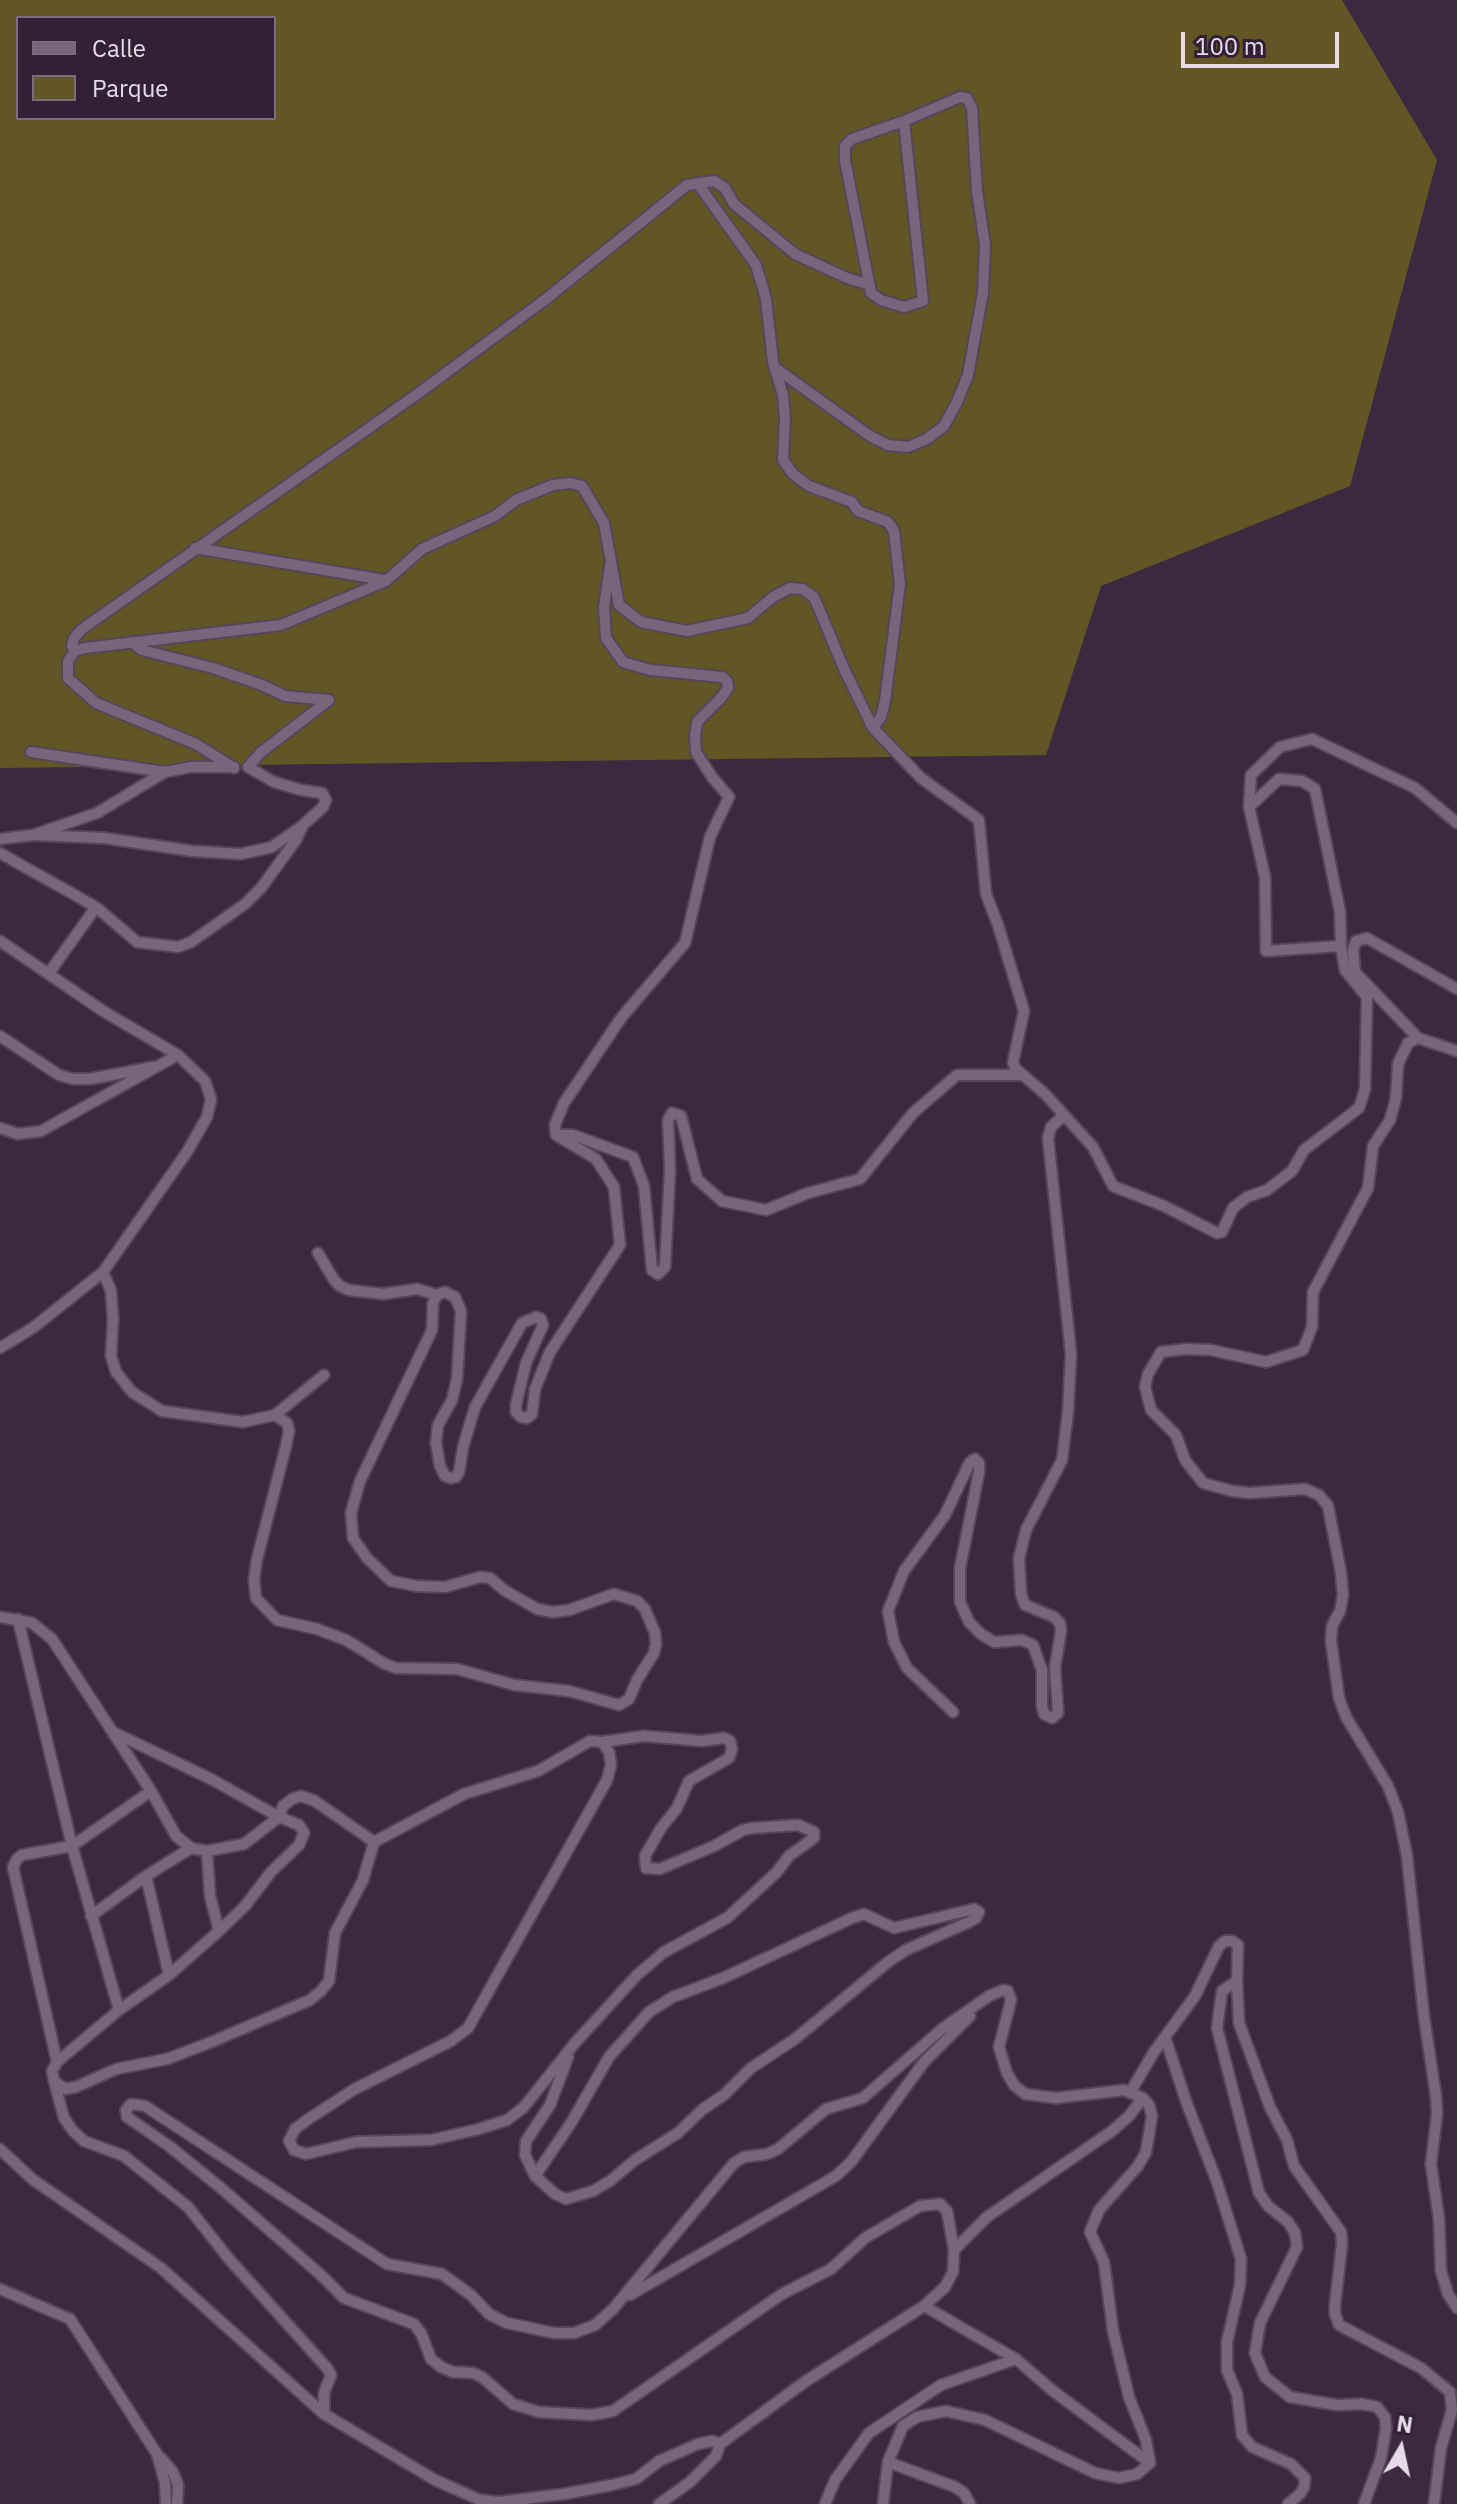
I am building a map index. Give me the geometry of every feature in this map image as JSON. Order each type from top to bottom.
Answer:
[{"type":"street","points":[[774,367],[870,436],[888,445],[908,447],[927,439],[944,426],[957,402],[968,375],[983,293],[985,245],[977,191],[972,108],[967,98],[960,97],[852,139],[845,146],[845,160],[871,293],[881,300],[904,307],[923,301],[904,121]]},
{"type":"street","points":[[75,651],[72,646],[74,638],[82,629],[416,395],[546,299],[692,183],[714,181],[725,188],[734,204],[795,254],[870,285]]},
{"type":"street","points":[[698,184],[756,265],[766,299],[774,367],[783,395],[783,460],[793,474],[809,486],[852,502],[858,511],[888,522],[894,531],[900,584],[885,701],[881,717],[873,728]]},
{"type":"street","points":[[234,768],[196,744],[96,703],[68,678],[68,661],[75,651],[281,625],[386,581],[422,549],[495,516],[516,500],[553,485],[571,483],[582,486],[604,523],[619,605],[641,622],[687,631],[748,618],[773,597],[790,588],[802,589],[814,597],[873,728],[921,778],[979,820],[986,894],[1024,1011],[1013,1062],[1093,1147],[1113,1186],[1164,1206],[1217,1233],[1222,1232],[1233,1208],[1247,1197],[1267,1190],[1292,1171],[1304,1150],[1359,1108],[1365,1089],[1371,994],[1355,972],[1353,950],[1356,941],[1367,938],[1457,989]]},
{"type":"street","points":[[195,548],[386,581]]},
{"type":"street","points":[[556,1135],[555,1125],[564,1103],[621,1018],[685,943],[710,837],[729,797],[696,752],[695,736],[697,722],[720,699],[728,688],[727,681],[722,677],[650,670],[623,662],[606,638],[604,607],[611,560]]},
{"type":"street","points":[[132,642],[142,650],[213,668],[285,696],[329,700],[260,753],[248,767]]},
{"type":"street","points":[[1341,946],[1266,951],[1265,877],[1249,807],[1251,775],[1280,747],[1312,739],[1415,788],[1457,823]]},
{"type":"street","points":[[0,839],[33,835],[104,838],[192,851],[241,854],[272,847],[303,825],[323,807],[326,800],[322,793],[274,782],[248,767],[191,767],[165,772],[31,752]]},
{"type":"street","points":[[33,835],[97,813],[165,772]]},
{"type":"street","points":[[1249,807],[1279,779],[1302,781],[1315,789],[1340,912],[1345,970],[1418,1038],[1457,1051]]},
{"type":"street","points":[[0,853],[96,907],[137,942],[178,947],[191,942],[245,904],[261,888],[296,840],[303,825]]},
{"type":"street","points":[[49,973],[96,907]]},
{"type":"street","points":[[0,941],[103,1011],[178,1055],[209,1086],[211,1099],[207,1117],[187,1152],[103,1272],[34,1327],[0,1348]]},
{"type":"street","points":[[0,1036],[59,1075],[73,1079],[90,1079],[158,1066]]},
{"type":"street","points":[[1418,1038],[1408,1043],[1398,1064],[1396,1098],[1390,1120],[1373,1146],[1368,1188],[1313,1292],[1312,1327],[1303,1350],[1266,1362],[1211,1350],[1161,1352],[1148,1374],[1145,1387],[1151,1410],[1176,1435],[1185,1460],[1203,1483],[1249,1493],[1305,1489],[1319,1495],[1328,1506],[1343,1595],[1331,1641],[1339,1698],[1346,1717],[1388,1786],[1398,1812],[1407,1856],[1424,2017],[1436,2096],[1431,2164],[1439,2219],[1441,2271],[1448,2294],[1457,2308]]},
{"type":"street","points":[[0,1128],[18,1134],[41,1131],[178,1055]]},
{"type":"street","points":[[556,1135],[573,1135],[633,1157],[644,1186],[652,1270],[658,1274],[665,1267],[670,1169],[668,1120],[672,1113],[681,1116],[697,1179],[722,1201],[766,1210],[808,1193],[860,1179],[913,1113],[957,1075],[1023,1075]]},
{"type":"street","points":[[953,1712],[907,1668],[894,1642],[888,1611],[904,1571],[945,1515],[970,1462],[975,1459],[979,1463],[979,1472],[960,1568],[960,1602],[969,1622],[994,1642],[1022,1640],[1033,1645],[1042,1670],[1044,1714],[1052,1718],[1058,1713],[1055,1667],[1060,1623],[1054,1617],[1025,1605],[1021,1594],[1019,1558],[1026,1530],[1062,1460],[1068,1412],[1071,1354],[1048,1138],[1051,1127],[1064,1115]]},
{"type":"street","points":[[318,1253],[334,1280],[349,1290],[383,1294],[417,1289],[437,1295],[445,1292],[455,1297],[461,1311],[457,1379],[452,1400],[438,1425],[436,1443],[445,1476],[456,1477],[475,1407],[522,1323],[536,1317],[541,1319],[543,1325],[526,1363],[516,1405],[516,1412],[527,1418],[532,1414],[535,1389],[550,1352],[620,1245],[614,1187],[596,1159],[556,1135]]},
{"type":"street","points":[[103,1272],[111,1291],[111,1356],[116,1372],[132,1392],[162,1411],[243,1422],[275,1415],[324,1375]]},
{"type":"street","points":[[275,1415],[287,1423],[289,1431],[254,1579],[256,1598],[277,1620],[317,1629],[346,1640],[396,1668],[457,1669],[514,1685],[569,1691],[611,1704],[625,1703],[650,1662],[656,1644],[645,1609],[637,1601],[614,1594],[569,1610],[553,1612],[537,1609],[490,1578],[480,1577],[445,1587],[391,1581],[367,1558],[353,1538],[351,1513],[360,1481],[432,1330],[433,1303],[437,1295]]},
{"type":"street","points":[[0,1617],[32,1623],[52,1639],[151,1791],[176,1836],[191,1848],[207,1851],[244,1844],[279,1817],[283,1806],[301,1796],[315,1801],[374,1842]]},
{"type":"street","points":[[18,1619],[72,1846],[119,2010]]},
{"type":"street","points":[[113,1732],[299,1825],[304,1833],[299,1845],[219,1931],[169,1975],[119,2010],[57,2062],[52,2071],[64,2118],[84,2141],[124,2156],[188,2207],[229,2259],[327,2368],[331,2375],[324,2393],[324,2414]]},
{"type":"street","points":[[54,2081],[65,2089],[76,2087],[116,2069],[167,2059],[310,2000],[329,1981],[335,1933],[363,1880],[374,1842],[464,1794],[538,1771],[590,1741],[644,1736],[702,1741],[724,1738],[730,1741],[732,1749],[729,1758],[689,1781],[677,1808],[645,1856],[646,1868],[660,1869],[753,1828],[798,1825],[814,1832],[814,1838],[795,1851],[727,1918],[664,1952],[637,1975],[574,2044],[524,2107],[507,2120],[431,2140],[356,2142],[306,2154],[294,2150],[289,2141],[295,2129],[353,2090],[451,2041],[468,2028],[607,1780],[611,1765],[609,1752],[602,1742]]},
{"type":"street","points":[[57,2062],[13,1867],[22,1855],[72,1846],[151,1791]]},
{"type":"street","points":[[91,1916],[191,1848]]},
{"type":"street","points":[[207,1851],[210,1896],[219,1931]]},
{"type":"street","points":[[146,1876],[169,1975]]},
{"type":"street","points":[[535,2176],[571,2123],[609,2057],[649,2012],[673,1997],[723,1978],[864,1914],[894,1928],[974,1909],[979,1912],[969,1922],[906,1950],[888,1962],[795,2039],[751,2068],[678,2133],[601,2186],[579,2197],[566,2199],[555,2194],[535,2176],[525,2155],[526,2141],[550,2105],[574,2044]]},
{"type":"street","points":[[1131,2091],[1195,1996],[1219,1946],[1225,1941],[1238,1945],[1239,2023],[1270,2107],[1287,2140],[1294,2166],[1341,2232],[1335,2304],[1339,2325],[1421,2368],[1450,2392],[1452,2410],[1441,2448],[1434,2504]]},
{"type":"street","points":[[1237,1981],[1222,1991],[1217,2028],[1259,2193],[1268,2206],[1288,2222],[1295,2233],[1297,2247],[1260,2323],[1255,2353],[1265,2377],[1290,2397],[1337,2405],[1377,2407],[1385,2417],[1381,2458],[1364,2504]]},
{"type":"street","points":[[613,2309],[734,2163],[744,2157],[778,2149],[826,2109],[863,2098],[943,2028],[989,1996],[1008,1991],[1011,1995],[999,2047],[1007,2073],[1014,2085],[1025,2094],[1056,2098],[1109,2090],[1131,2091],[1149,2105],[1152,2116],[1146,2152],[1138,2166],[1099,2210],[1090,2232],[1104,2262],[1113,2331],[1129,2397],[1146,2440],[1150,2463]]},
{"type":"street","points":[[659,2504],[690,2482],[716,2456],[720,2444],[806,2381],[924,2306],[945,2287],[953,2272],[954,2250],[947,2211],[940,2204],[920,2206],[865,2238],[831,2269],[782,2294],[613,2411],[592,2415],[539,2412],[513,2404],[482,2377],[441,2367],[431,2359],[414,2324],[344,2298],[221,2188],[127,2117],[126,2110],[131,2104],[145,2106],[370,2256],[401,2268],[442,2274],[463,2288],[489,2314],[507,2323],[554,2333],[574,2333],[595,2325],[636,2290],[836,2176],[851,2162],[924,2062],[989,1996]]},
{"type":"street","points":[[1165,2037],[1241,2259],[1240,2285],[1227,2342],[1227,2370],[1237,2394],[1242,2435],[1252,2447],[1291,2464],[1305,2478],[1300,2494],[1288,2504]]},
{"type":"street","points":[[954,2250],[987,2217],[1112,2131],[1143,2098]]},
{"type":"street","points":[[0,2149],[32,2179],[161,2268],[324,2414],[435,2480],[480,2500],[499,2502],[564,2494],[636,2479],[659,2461],[678,2452],[712,2441],[720,2444]]},
{"type":"street","points":[[0,2289],[70,2319],[157,2454],[173,2472],[178,2485],[177,2504]]},
{"type":"street","points":[[924,2306],[1016,2359],[1053,2391],[1150,2463]]},
{"type":"street","points":[[825,2504],[835,2480],[869,2433],[941,2385],[1016,2359]]},
{"type":"street","points":[[903,2410],[917,2417]]},
{"type":"street","points":[[883,2504],[888,2462],[903,2426],[917,2417],[946,2411],[985,2420],[1095,2473],[1119,2478],[1137,2474],[1150,2463]]},
{"type":"street","points":[[157,2454],[165,2483],[166,2504]]},
{"type":"street","points":[[888,2462],[955,2487],[964,2493],[970,2504]]},
{"type":"green space","points":[[0,0],[1342,0],[1437,160],[1350,486],[1101,586],[1046,755],[0,768]]}]
